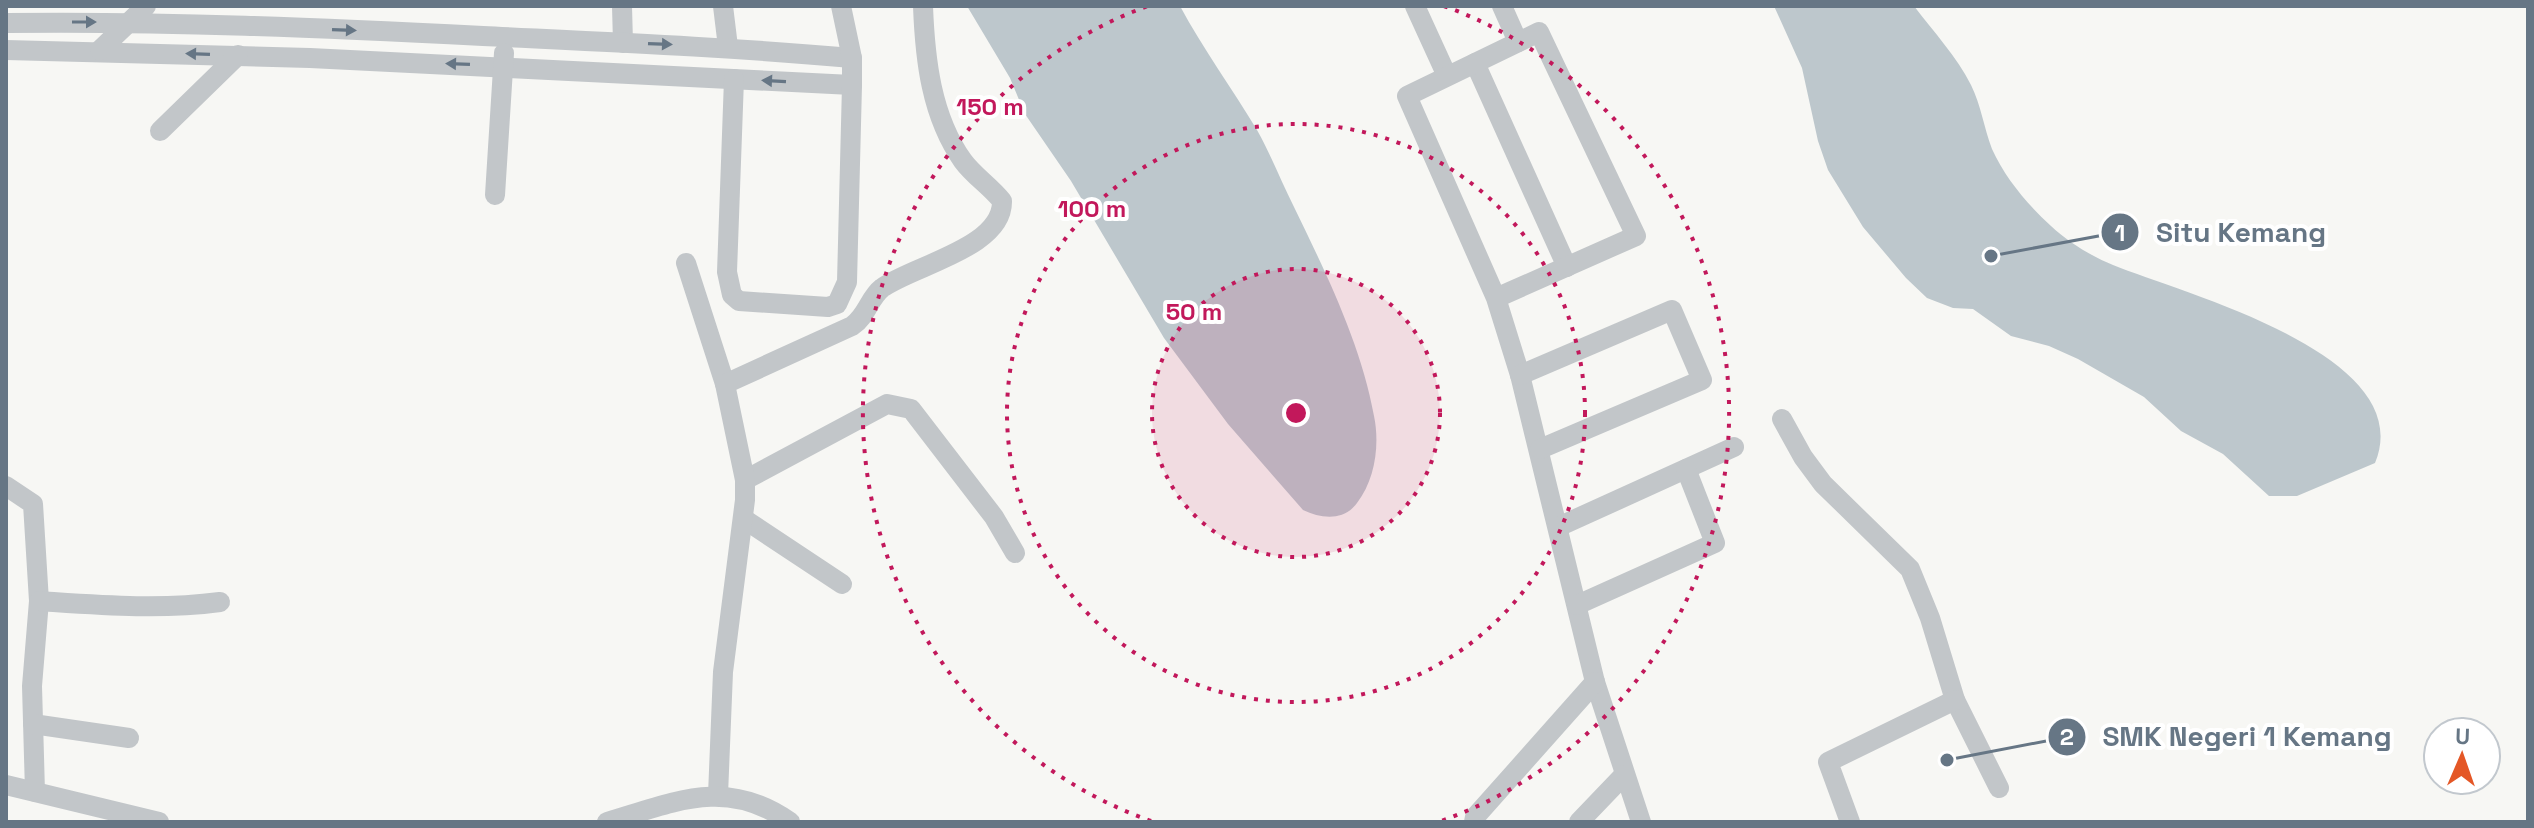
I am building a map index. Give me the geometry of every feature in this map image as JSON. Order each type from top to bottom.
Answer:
[{"type":"street","points":[[100,50],[146,6]]},
{"type":"street","points":[[622,6],[623,43]]},
{"type":"street","points":[[723,6],[728,47]]},
{"type":"street","points":[[734,79],[727,272],[732,295],[739,301],[828,307],[843,297],[847,282],[852,58],[841,6]]},
{"type":"street","points":[[725,384],[852,326],[865,317],[882,288],[964,247],[997,223],[1002,213],[1002,201],[963,161],[942,122],[924,50],[923,6]]},
{"type":"street","points":[[1415,6],[1447,76]]},
{"type":"street","points":[[1502,6],[1518,42]]},
{"type":"street","points":[[6,23],[129,23],[506,37],[728,47],[852,58]]},
{"type":"street","points":[[1496,298],[1636,236],[1539,32],[1407,96],[1496,298],[1540,449],[1595,682],[1641,822]]},
{"type":"street","points":[[495,195],[506,37]]},
{"type":"street","points":[[6,50],[238,55],[852,85]]},
{"type":"street","points":[[160,131],[238,55]]},
{"type":"street","points":[[1475,63],[1567,267]]},
{"type":"street","points":[[686,263],[725,384],[745,480],[744,519],[723,672],[718,795]]},
{"type":"street","points":[[1520,375],[1672,310],[1702,380],[1540,449]]},
{"type":"street","points":[[745,480],[887,404],[899,403],[911,409],[994,517],[1015,553]]},
{"type":"street","points":[[1782,419],[1803,457],[1823,484],[1910,569],[1930,618],[1955,700],[1999,788]]},
{"type":"street","points":[[1558,527],[1734,447]]},
{"type":"street","points":[[1577,605],[1715,543],[1686,469]]},
{"type":"street","points":[[6,486],[35,508],[39,601],[33,724],[35,792]]},
{"type":"street","points":[[744,519],[842,584]]},
{"type":"street","points":[[39,601],[176,608],[220,602]]},
{"type":"street","points":[[1474,822],[1475,817],[1595,682]]},
{"type":"street","points":[[1850,822],[1828,762],[1955,700]]},
{"type":"street","points":[[33,724],[129,738]]},
{"type":"street","points":[[1579,822],[1624,775]]},
{"type":"street","points":[[6,785],[159,822]]},
{"type":"street","points":[[607,822],[676,801],[718,795],[744,798],[790,822]]},
{"type":"shaded area","points":[[967,6],[1180,6],[1262,139],[1330,283],[1361,362],[1374,416],[1376,450],[1368,484],[1352,509],[1332,517],[1303,510],[1228,424],[1164,338],[1071,181],[1025,114],[1010,78]]},
{"type":"shaded area","points":[[1774,6],[1914,6],[1952,54],[1971,85],[1992,149],[2003,170],[2042,218],[2065,238],[2096,257],[2238,311],[2330,360],[2363,390],[2379,424],[2375,463],[2297,496],[2269,496],[2223,454],[2181,431],[2144,397],[2078,359],[2049,346],[2011,336],[1973,309],[1953,308],[1927,298],[1863,227],[1828,170],[1818,141],[1802,68]]},
{"type":"place","name":"Situ Kemang","points":[[1991,256]]},
{"type":"place","name":"SMK Negeri 1 Kemang","points":[[1947,760]]}]
